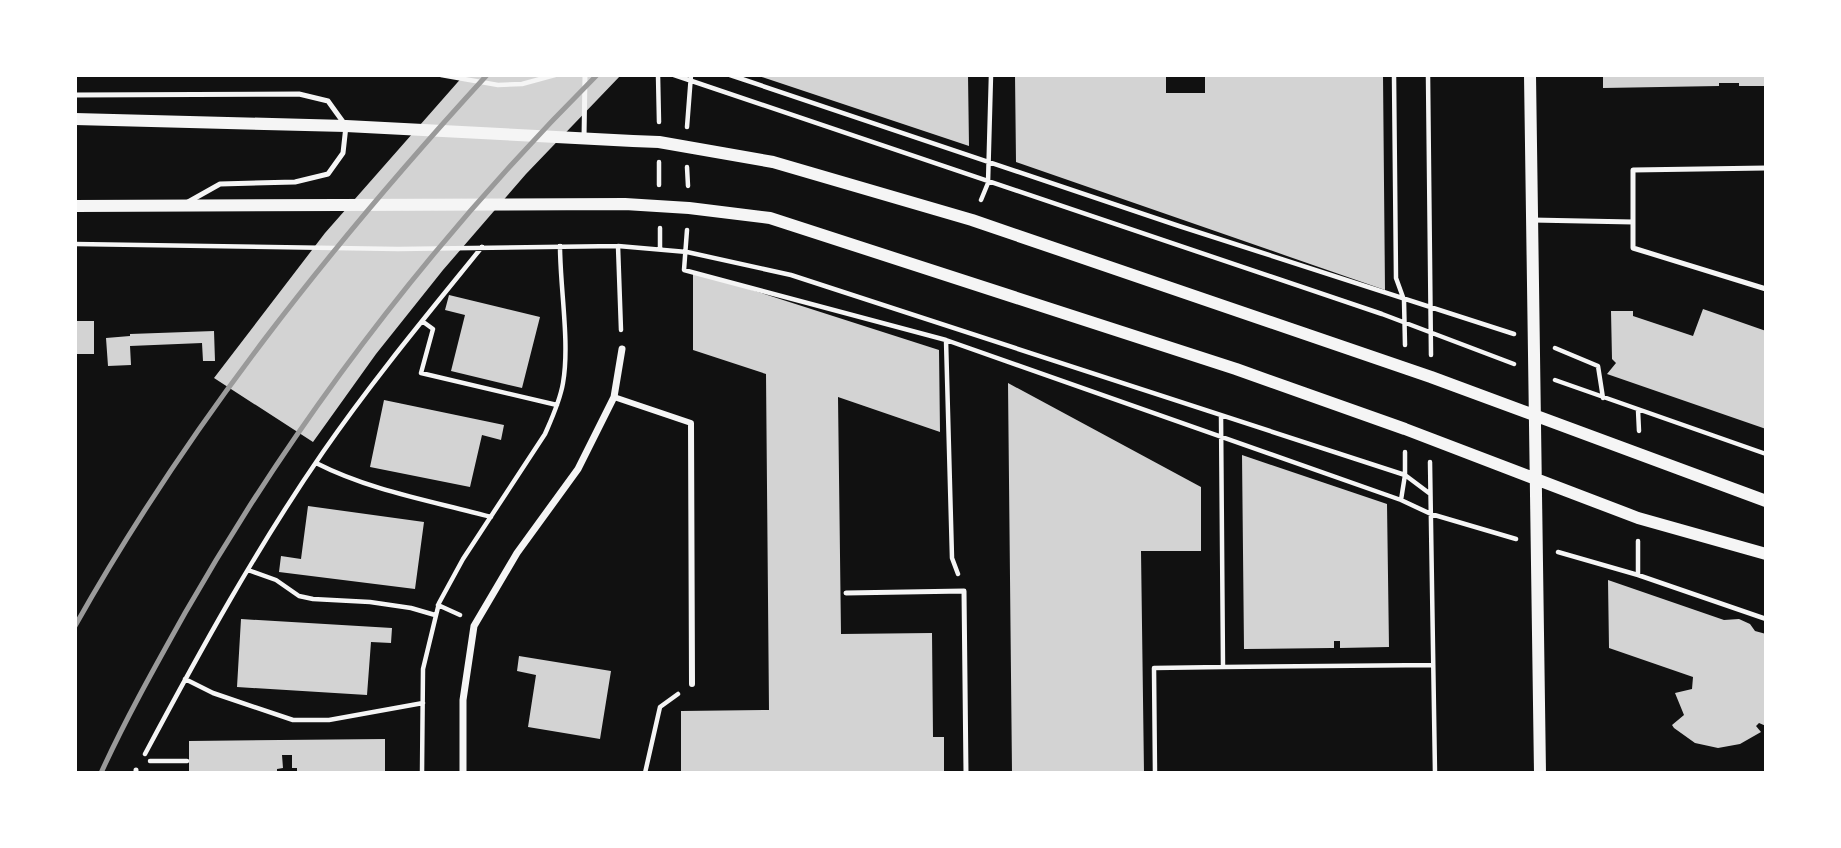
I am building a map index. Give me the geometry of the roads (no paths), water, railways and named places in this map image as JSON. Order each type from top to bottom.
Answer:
[{"type":"street","points":[[1530,75],[1539,773]]},
{"type":"street","points":[[75,118],[346,126],[659,142],[773,162],[972,220],[1431,377],[1766,501]]},
{"type":"street","points":[[75,206],[625,204],[689,208],[770,218],[1236,369],[1405,429],[1638,518],[1766,554]]},
{"type":"street","points":[[463,773],[463,700],[474,626],[517,553],[578,469],[614,397],[622,349]]},
{"type":"street","points":[[614,397],[691,423],[692,684]]},
{"type":"lane","points":[[584,138],[585,75]]},
{"type":"lane","points":[[75,95],[299,94],[328,101],[346,126],[343,153],[328,174],[295,182],[220,184],[184,204]]},
{"type":"lane","points":[[1766,168],[1633,170],[1633,248],[1766,289]]},
{"type":"lane","points":[[1532,220],[1633,222]]},
{"type":"lane","points":[[846,593],[964,591],[966,773]]},
{"type":"railway","points":[[75,626],[165,479],[265,339],[373,205],[487,75]]},
{"type":"railway","points":[[101,773],[131,712],[228,540],[322,399],[373,330],[481,199],[597,75]]}]
